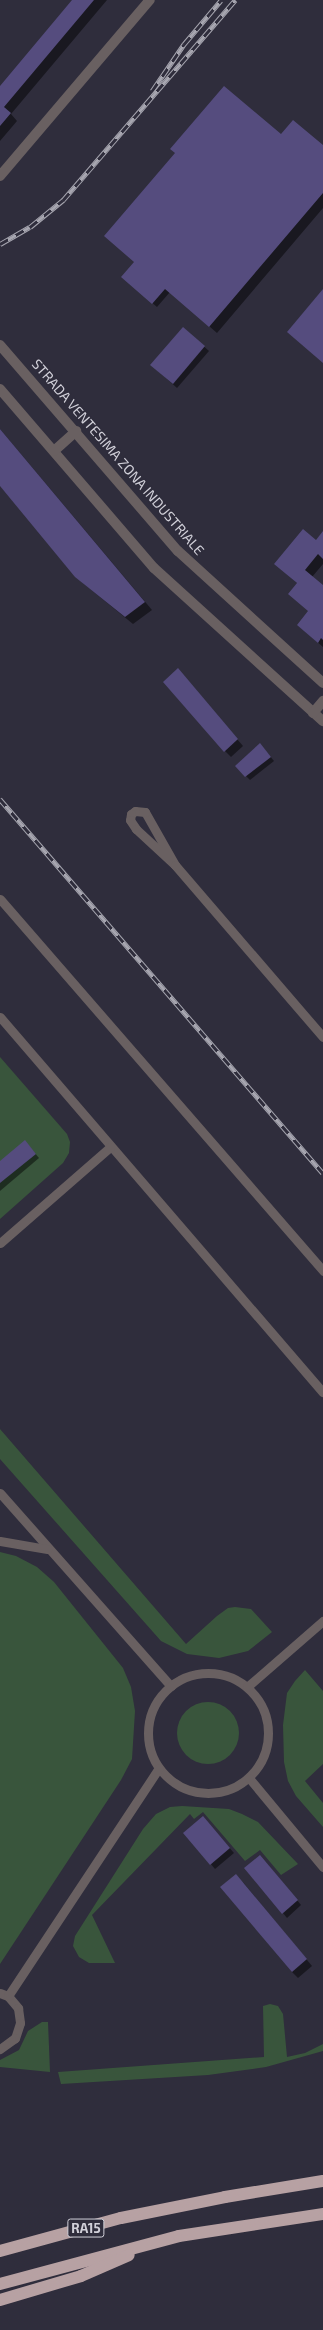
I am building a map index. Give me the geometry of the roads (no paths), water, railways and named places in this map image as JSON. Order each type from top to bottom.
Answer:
[{"type":"highway","name":"RA15","points":[[0,2251],[121,2218],[225,2197],[323,2181]]},
{"type":"highway","name":"RA15","points":[[0,2284],[179,2236],[323,2214]]},
{"type":"highway","points":[[0,2300],[81,2276],[158,2242]]},
{"type":"street","points":[[0,176],[150,0]]},
{"type":"street","name":"STRADA VENTESIMA ZONA INDUSTRIALE","points":[[0,345],[76,431],[178,551],[323,683]]},
{"type":"street","points":[[0,389],[154,568],[323,721]]},
{"type":"street","points":[[54,452],[76,431]]},
{"type":"street","points":[[313,713],[323,701]]},
{"type":"lane","points":[[175,865],[145,812],[135,811],[131,814],[130,820],[136,829],[175,865],[323,1037]]},
{"type":"lane","points":[[0,899],[323,1271]]},
{"type":"lane","points":[[0,1017],[110,1147],[323,1392]]},
{"type":"lane","points":[[0,1243],[110,1147]]},
{"type":"lane","points":[[0,1493],[47,1549],[171,1686]]},
{"type":"lane","points":[[0,1541],[47,1549]]},
{"type":"lane","points":[[247,1686],[323,1621]]},
{"type":"lane","points":[[209,1673],[229,1676],[247,1686],[260,1702],[267,1722],[268,1735],[261,1762],[248,1778],[226,1790],[202,1793],[178,1785],[159,1768],[150,1747],[149,1724],[156,1703],[171,1686],[189,1676],[209,1673]]},
{"type":"lane","points":[[0,2049],[15,2038],[20,2023],[18,2008],[4,1994],[159,1768]]},
{"type":"lane","points":[[248,1778],[323,1867]]},
{"type":"railway","points":[[152,91],[184,44],[221,0]]},
{"type":"railway","points":[[0,244],[30,227],[63,200],[235,0]]},
{"type":"railway","points":[[0,799],[323,1173]]}]
